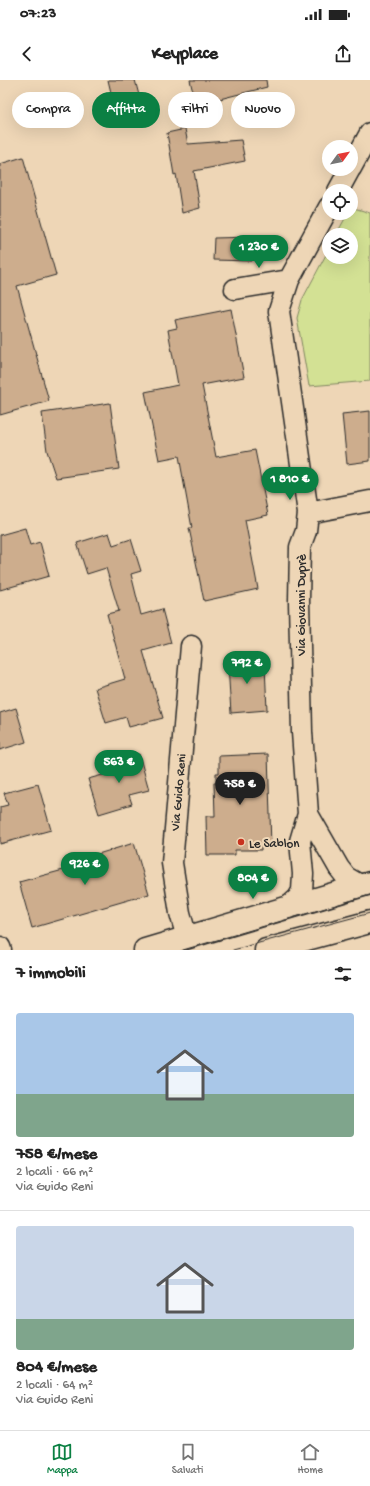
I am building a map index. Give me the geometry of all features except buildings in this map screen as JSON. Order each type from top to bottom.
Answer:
[{"type":"street","points":[[358,155],[370,134]]},
{"type":"street","name":"Via Giovanni Duprè","points":[[288,906],[298,898],[302,891],[300,841],[308,814],[302,732],[299,601],[300,547],[306,531],[308,513],[279,310],[288,280],[322,219]]},
{"type":"street","points":[[235,289],[288,280]]},
{"type":"street","points":[[308,513],[370,501]]},
{"type":"street","name":"Via Guido Reni","points":[[187,938],[180,913],[172,863],[191,646]]},
{"type":"street","name":"Via Giovanni Duprè","points":[[308,814],[346,878],[358,884],[367,883]]},
{"type":"street","points":[[146,950],[367,883]]},
{"type":"street","points":[[266,950],[295,946],[370,922]]},
{"type":"green space","points":[[358,209],[370,213],[370,381],[309,386],[297,318],[302,300],[322,262],[322,264],[358,264],[358,228],[340,228],[344,220],[358,220]]},
{"type":"tram line","points":[[183,950],[370,895]]},
{"type":"tram line","points":[[233,950],[370,913]]},
{"type":"place","name":"Le Sablon","points":[[241,842]]}]
